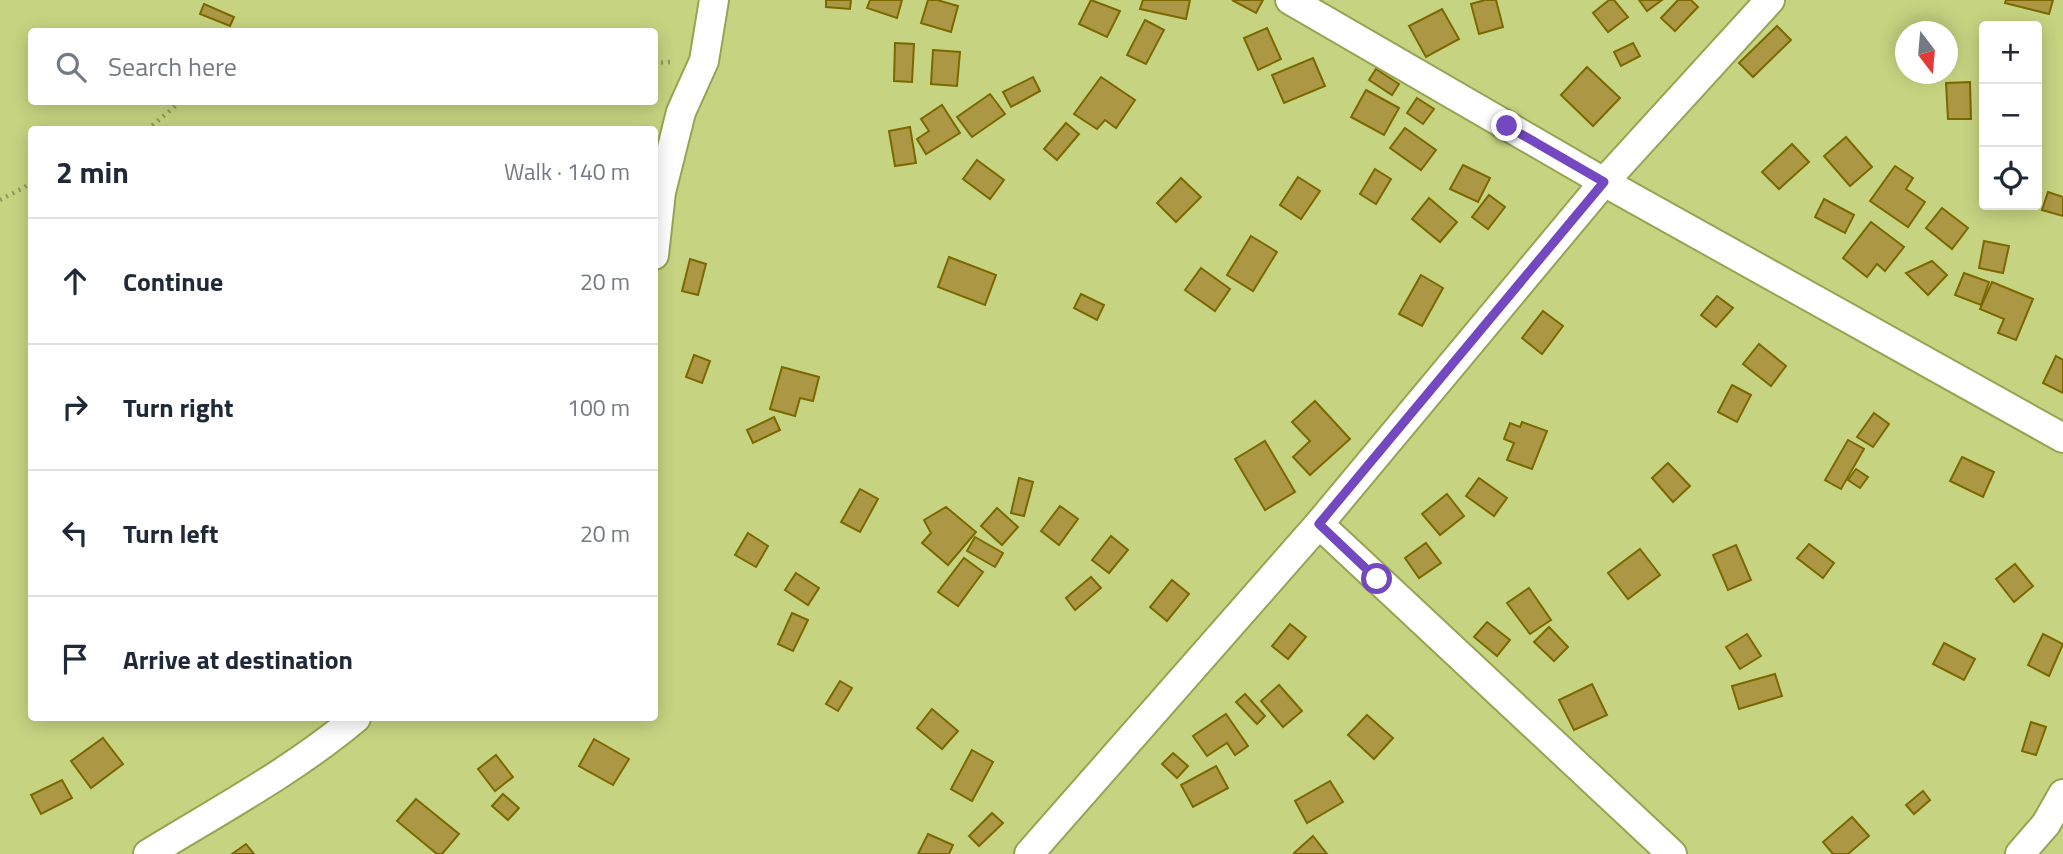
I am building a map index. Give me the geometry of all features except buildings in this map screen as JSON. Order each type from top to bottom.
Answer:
[{"type":"street","points":[[658,219],[661,192],[681,112],[704,61],[714,0]]},
{"type":"street","points":[[1290,0],[1604,182],[2063,438]]},
{"type":"street","points":[[1029,854],[1319,524],[1604,182],[1770,0]]},
{"type":"street","points":[[1319,524],[1672,854]]},
{"type":"street","points":[[148,854],[318,748],[352,721]]},
{"type":"street","points":[[2020,854],[2046,824],[2063,794]]},
{"type":"path","points":[[153,126],[177,105]]},
{"type":"path","points":[[0,200],[28,185]]},
{"type":"route","points":[[1377,579],[1319,524],[1604,182],[1507,126]]}]
